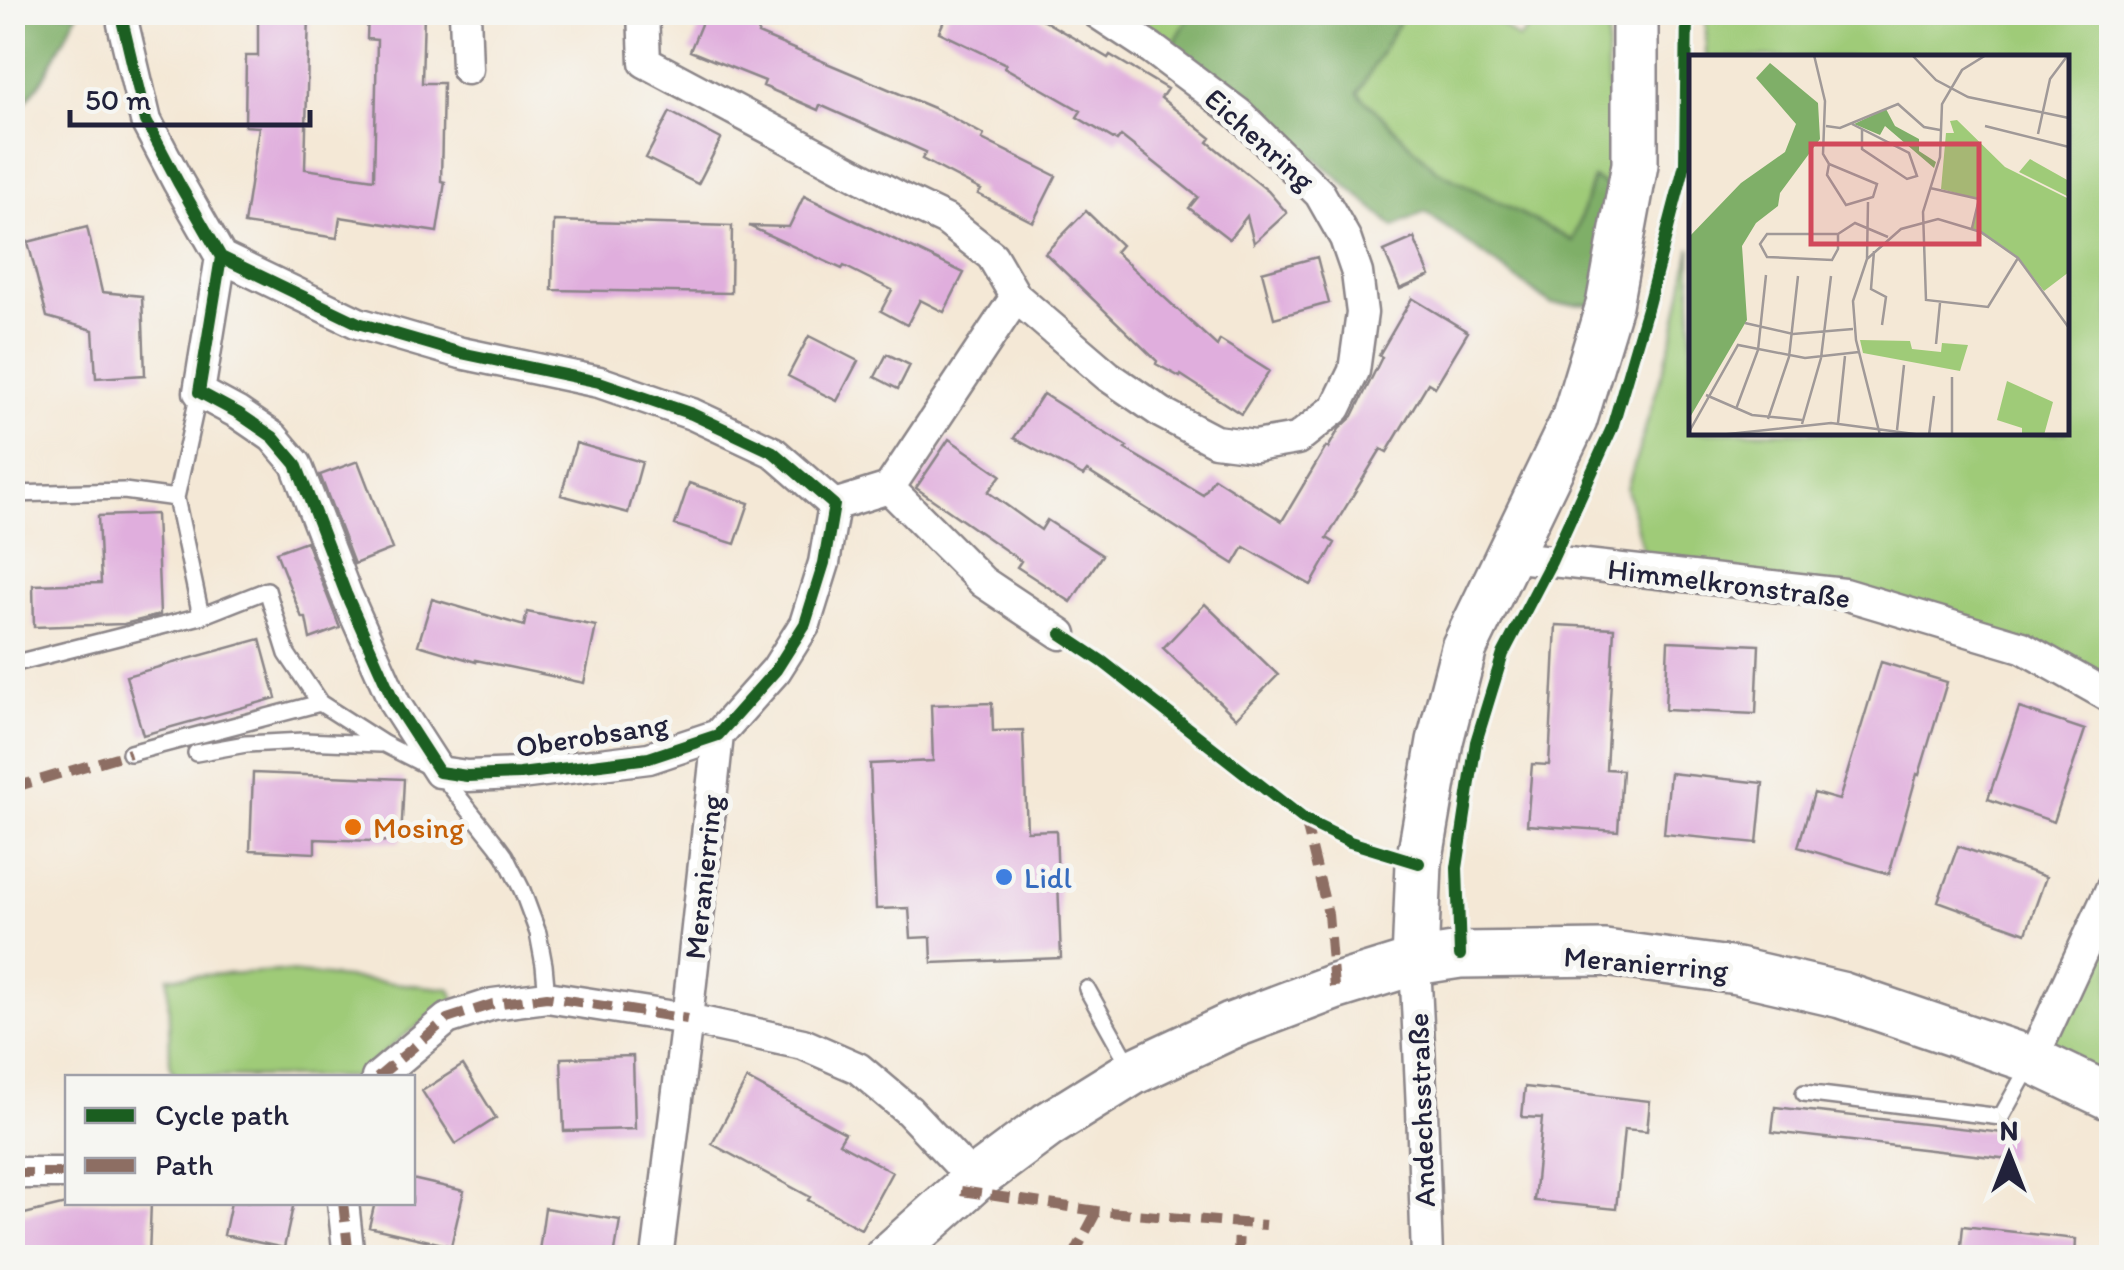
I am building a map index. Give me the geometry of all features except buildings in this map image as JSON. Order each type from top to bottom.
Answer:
[{"type":"street","points":[[127,12],[123,24],[146,121],[221,257],[358,323],[461,353],[599,382],[692,414],[774,452],[834,505],[889,488],[1016,297]]},
{"type":"street","points":[[465,12],[467,68]]},
{"type":"street","name":"Eichenring","points":[[643,12],[645,62],[946,220],[992,256],[1016,297],[1108,376],[1162,412],[1215,441],[1256,446],[1296,439],[1336,408],[1354,371],[1362,313],[1358,273],[1345,238],[1320,194],[1238,114],[1096,12]]},
{"type":"street","points":[[1414,962],[1419,863],[1440,741],[1464,648],[1574,420],[1608,305],[1635,164],[1635,12]]},
{"type":"street","points":[[221,257],[199,392],[238,412],[273,437],[296,464],[346,594],[395,704],[439,772]]},
{"type":"street","points":[[889,488],[983,582],[1062,634]]},
{"type":"street","name":"Oberobsang","points":[[439,772],[468,776],[520,774],[649,758],[718,735],[776,670],[804,624],[824,563],[834,505]]},
{"type":"street","name":"Himmelkronstraße","points":[[1507,556],[1844,594],[2022,647],[2112,698]]},
{"type":"street","name":"Meranierring","points":[[657,1258],[718,735]]},
{"type":"street","points":[[2032,1060],[2112,887]]},
{"type":"street","name":"Meranierring","points":[[886,1258],[974,1180],[1048,1125],[1133,1072],[1231,1026],[1414,962],[1460,956],[1605,953],[1737,971],[1841,994],[2032,1060],[2112,1098]]},
{"type":"street","name":"Andechsstraße","points":[[1414,962],[1427,1258]]},
{"type":"street","points":[[381,1075],[447,1019],[493,1004],[547,997],[686,1019],[803,1044],[858,1068],[908,1111],[974,1180]]},
{"type":"street","points":[[12,1173],[65,1172]]},
{"type":"street","points":[[343,1205],[349,1258]]},
{"type":"lane","points":[[199,392],[176,498],[201,616]]},
{"type":"lane","points":[[12,494],[124,491],[176,498]]},
{"type":"lane","points":[[12,664],[201,616],[267,590],[287,654],[320,703],[384,744],[439,772],[506,856],[538,933],[547,997]]},
{"type":"lane","points":[[130,754],[320,703]]},
{"type":"lane","points":[[196,754],[246,744],[384,744]]},
{"type":"lane","points":[[1088,989],[1133,1072]]},
{"type":"lane","points":[[1804,1093],[2001,1117],[2032,1060]]},
{"type":"green space","points":[[13,12],[78,13],[41,82],[13,117]]},
{"type":"green space","points":[[1139,13],[1191,13],[1171,49],[1145,30]]},
{"type":"green space","points":[[1191,13],[1404,13],[1358,93],[1435,169],[1573,241],[1593,178],[1628,199],[1609,305],[1551,304],[1425,212],[1394,227],[1321,163],[1171,49]]},
{"type":"green space","points":[[1404,13],[1488,13],[1518,39],[1540,18],[1549,27],[1564,13],[1609,13],[1607,65],[1613,190],[1593,179],[1574,241],[1435,169],[1357,93]]},
{"type":"green space","points":[[1706,13],[2111,13],[2111,698],[1844,594],[1648,573],[1627,489],[1674,332],[1689,257],[1689,435],[2069,435],[2069,55],[1706,55]]},
{"type":"green space","points":[[2111,887],[2111,1098],[2032,1060]]},
{"type":"green space","points":[[279,971],[451,989],[455,999],[358,1075],[173,1075],[168,977]]},
{"type":"marked path","points":[[12,788],[130,753]]},
{"type":"marked path","points":[[1305,820],[1328,914],[1334,987]]},
{"type":"marked path","points":[[381,1075],[447,1019],[493,1004],[547,997],[687,1019]]},
{"type":"marked path","points":[[12,1173],[65,1173]]},
{"type":"marked path","points":[[961,1191],[1097,1211],[1266,1225]]},
{"type":"marked path","points":[[343,1205],[349,1258]]},
{"type":"marked path","points":[[1072,1258],[1097,1211]]},
{"type":"marked path","points":[[1238,1258],[1239,1223]]},
{"type":"cycle path","points":[[127,12],[123,24],[146,121],[221,257],[358,323],[461,353],[599,382],[692,414],[773,452],[834,505],[824,563],[805,624],[776,670],[718,735],[649,758],[520,774],[467,776],[439,772],[395,704],[346,594],[296,464],[273,437],[199,392],[221,257]]},
{"type":"cycle path","points":[[1460,955],[1457,868],[1476,742],[1503,654],[1551,562],[1612,428],[1648,305],[1685,164],[1687,12]]},
{"type":"cycle path","points":[[1061,634],[1103,662],[1305,820],[1350,842],[1419,863]]},
{"type":"place","name":"Mosing","points":[[353,827]]},
{"type":"place","name":"Lidl","points":[[1004,877]]}]
